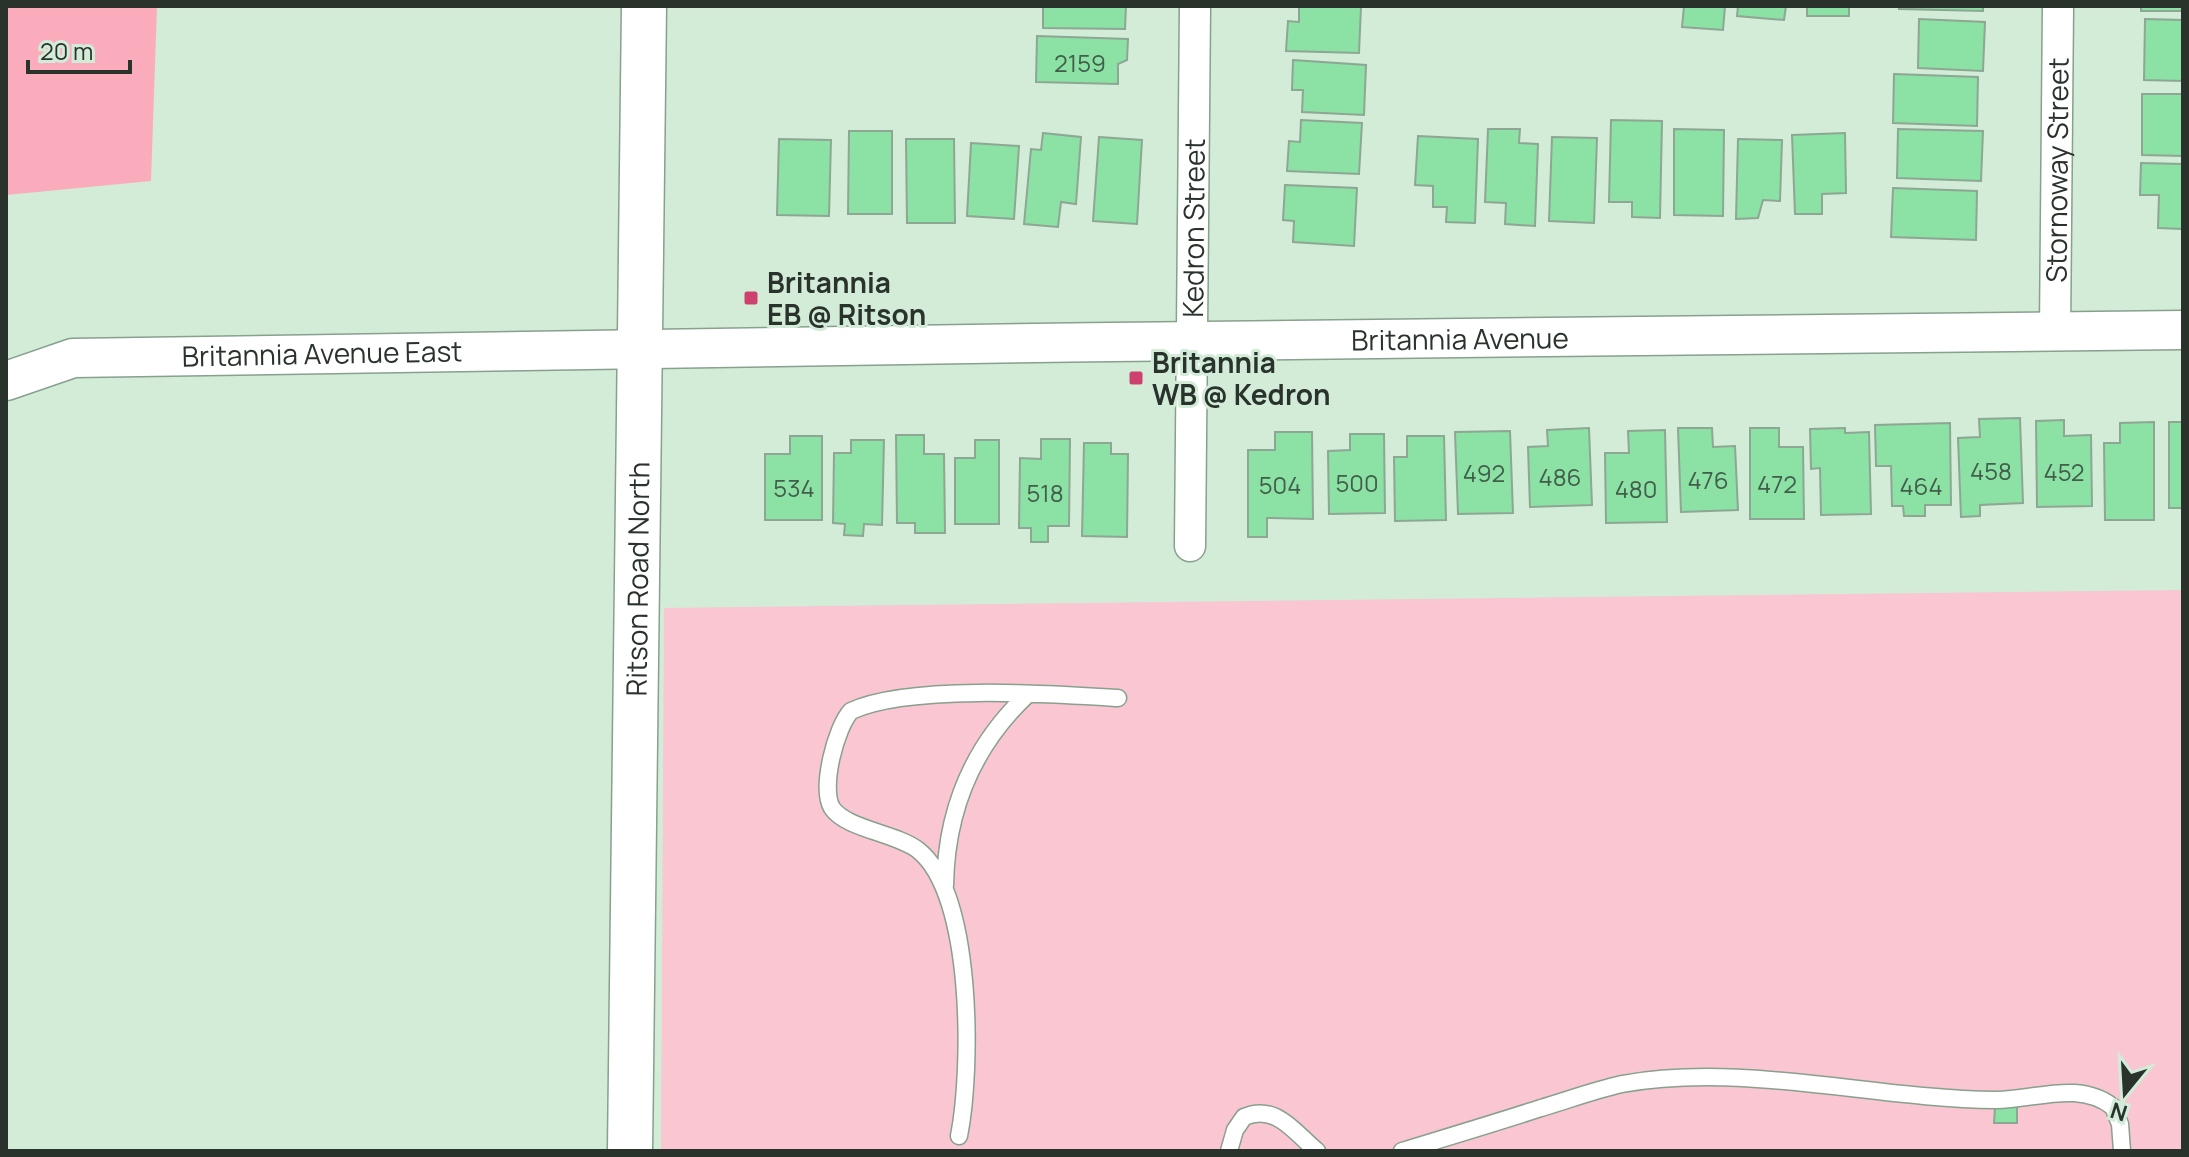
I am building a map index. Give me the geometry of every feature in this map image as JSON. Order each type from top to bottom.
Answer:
[{"type":"main road","name":"Ritson Road North","points":[[630,1151],[644,6]]},
{"type":"street","name":"Kedron Street","points":[[1190,546],[1195,6]]},
{"type":"street","name":"Stornoway Street","points":[[2055,332],[2058,6]]},
{"type":"street","name":"Britannia Avenue","points":[[640,345],[1191,344],[2183,330]]},
{"type":"street","name":"Britannia Avenue East","points":[[6,381],[73,358],[640,345]]},
{"type":"lane","points":[[959,1136],[967,1083],[967,1011],[945,888],[950,836],[965,780],[993,732],[1027,695]]},
{"type":"lane","points":[[945,888],[934,867],[915,848],[845,819],[833,810],[827,786],[839,732],[849,713],[872,705],[934,696],[1118,698]]},
{"type":"lane","points":[[1402,1151],[1609,1088],[1694,1079],[1815,1085],[1941,1099],[2021,1100],[2070,1091],[2084,1093],[2113,1107],[2120,1124],[2122,1151]]},
{"type":"lane","points":[[1229,1151],[1235,1130],[1244,1117],[1266,1113],[1285,1121],[1317,1151]]},
{"type":"shaded area","points":[[6,6],[157,6],[151,181],[6,195]]},
{"type":"shaded area","points":[[2183,590],[2183,1151],[661,1151],[664,608]]},
{"type":"building","points":[[1043,6],[1126,6],[1125,29],[1043,28]]},
{"type":"building","points":[[1299,6],[1361,6],[1359,53],[1286,51],[1288,21],[1299,22]]},
{"type":"building","points":[[1684,6],[1725,6],[1723,30],[1682,27]]},
{"type":"building","points":[[1738,6],[1786,6],[1784,20],[1737,16]]},
{"type":"building","points":[[1807,6],[1849,6],[1849,16],[1807,16]]},
{"type":"building","points":[[1899,6],[1983,6],[1983,11],[1899,9]]},
{"type":"building","points":[[2141,6],[2183,6],[2183,11],[2141,11]]},
{"type":"building","points":[[1919,19],[1985,22],[1983,71],[1918,68]]},
{"type":"building","points":[[2145,19],[2183,20],[2183,81],[2144,80]]},
{"type":"building","points":[[1037,36],[1128,39],[1127,60],[1118,64],[1118,84],[1036,82]]},
{"type":"building","points":[[1293,60],[1366,65],[1364,115],[1302,112],[1303,90],[1292,90]]},
{"type":"building","points":[[1894,74],[1978,77],[1977,126],[1893,123]]},
{"type":"building","points":[[2142,94],[2183,94],[2183,156],[2142,155]]},
{"type":"building","points":[[1301,120],[1362,123],[1359,174],[1287,171],[1289,141],[1300,142]]},
{"type":"building","points":[[1611,120],[1662,121],[1660,218],[1632,217],[1632,202],[1609,202]]},
{"type":"building","points":[[1488,129],[1520,129],[1519,143],[1538,144],[1535,226],[1505,224],[1506,203],[1485,202]]},
{"type":"building","points":[[1674,129],[1724,130],[1723,216],[1674,215]]},
{"type":"building","points":[[1898,129],[1983,131],[1981,181],[1897,178]]},
{"type":"building","points":[[849,131],[892,131],[892,214],[848,214]]},
{"type":"building","points":[[1043,133],[1081,137],[1076,204],[1061,202],[1058,227],[1024,224],[1031,149],[1041,150]]},
{"type":"building","points":[[1845,133],[1846,193],[1822,194],[1822,214],[1795,214],[1792,135]]},
{"type":"building","points":[[1418,136],[1478,139],[1475,223],[1446,222],[1447,207],[1433,207],[1433,186],[1415,185]]},
{"type":"building","points":[[1099,137],[1142,140],[1137,224],[1093,221]]},
{"type":"building","points":[[1552,137],[1597,138],[1594,223],[1549,221]]},
{"type":"building","points":[[779,139],[831,140],[829,216],[777,215]]},
{"type":"building","points":[[906,139],[954,139],[955,223],[907,223]]},
{"type":"building","points":[[1738,139],[1782,140],[1780,201],[1763,200],[1758,218],[1736,219]]},
{"type":"building","points":[[971,143],[1019,146],[1014,219],[967,216]]},
{"type":"building","points":[[2141,163],[2183,164],[2183,229],[2158,228],[2159,195],[2140,195]]},
{"type":"building","points":[[1285,185],[1357,188],[1354,246],[1293,242],[1294,221],[1283,220]]},
{"type":"building","points":[[1893,188],[1977,191],[1976,240],[1891,237]]},
{"type":"building","points":[[2020,418],[2023,503],[1980,505],[1980,516],[1961,517],[1958,438],[1980,437],[1979,419]]},
{"type":"building","points":[[2064,420],[2064,436],[2091,435],[2092,506],[2037,507],[2036,421]]},
{"type":"building","points":[[2154,422],[2154,520],[2105,520],[2104,443],[2120,443],[2120,423]]},
{"type":"building","points":[[2169,422],[2183,422],[2183,508],[2169,508]]},
{"type":"building","points":[[1950,423],[1951,505],[1925,505],[1925,516],[1904,516],[1903,506],[1892,506],[1891,466],[1876,466],[1875,425]]},
{"type":"building","points":[[1589,428],[1592,505],[1530,507],[1528,447],[1548,446],[1547,430]]},
{"type":"building","points":[[1678,428],[1712,428],[1713,447],[1735,446],[1738,510],[1681,512]]},
{"type":"building","points":[[1750,428],[1779,428],[1779,447],[1803,447],[1804,519],[1750,519]]},
{"type":"building","points":[[1845,428],[1845,433],[1869,432],[1871,514],[1821,515],[1820,468],[1811,469],[1810,429]]},
{"type":"building","points":[[1665,430],[1667,522],[1606,523],[1605,453],[1629,453],[1628,431]]},
{"type":"building","points":[[1510,431],[1513,513],[1458,514],[1455,432]]},
{"type":"building","points":[[1275,432],[1312,432],[1313,519],[1267,518],[1267,537],[1248,537],[1248,450],[1275,450]]},
{"type":"building","points":[[1350,434],[1384,434],[1385,513],[1329,514],[1328,451],[1350,450]]},
{"type":"building","points":[[896,435],[924,435],[924,454],[944,454],[945,533],[915,533],[915,523],[897,523]]},
{"type":"building","points":[[790,436],[822,436],[822,520],[765,520],[765,454],[790,454]]},
{"type":"building","points":[[1407,436],[1444,436],[1446,520],[1395,521],[1394,457],[1407,457]]},
{"type":"building","points":[[1041,439],[1070,439],[1069,526],[1048,526],[1048,542],[1031,542],[1031,528],[1019,528],[1020,458],[1041,459]]},
{"type":"building","points":[[851,440],[884,440],[882,525],[864,524],[863,536],[844,535],[845,524],[833,523],[834,453],[851,453]]},
{"type":"building","points":[[975,440],[999,440],[999,524],[955,524],[955,458],[975,458]]},
{"type":"building","points":[[1084,443],[1111,443],[1111,454],[1128,454],[1127,537],[1082,536]]},
{"type":"building","points":[[1995,1107],[2017,1107],[2017,1123],[1994,1123]]},
{"type":"place","name":"Britannia EB @ Ritson","points":[[751,298]]},
{"type":"place","name":"Britannia WB @ Kedron","points":[[1136,378]]}]
